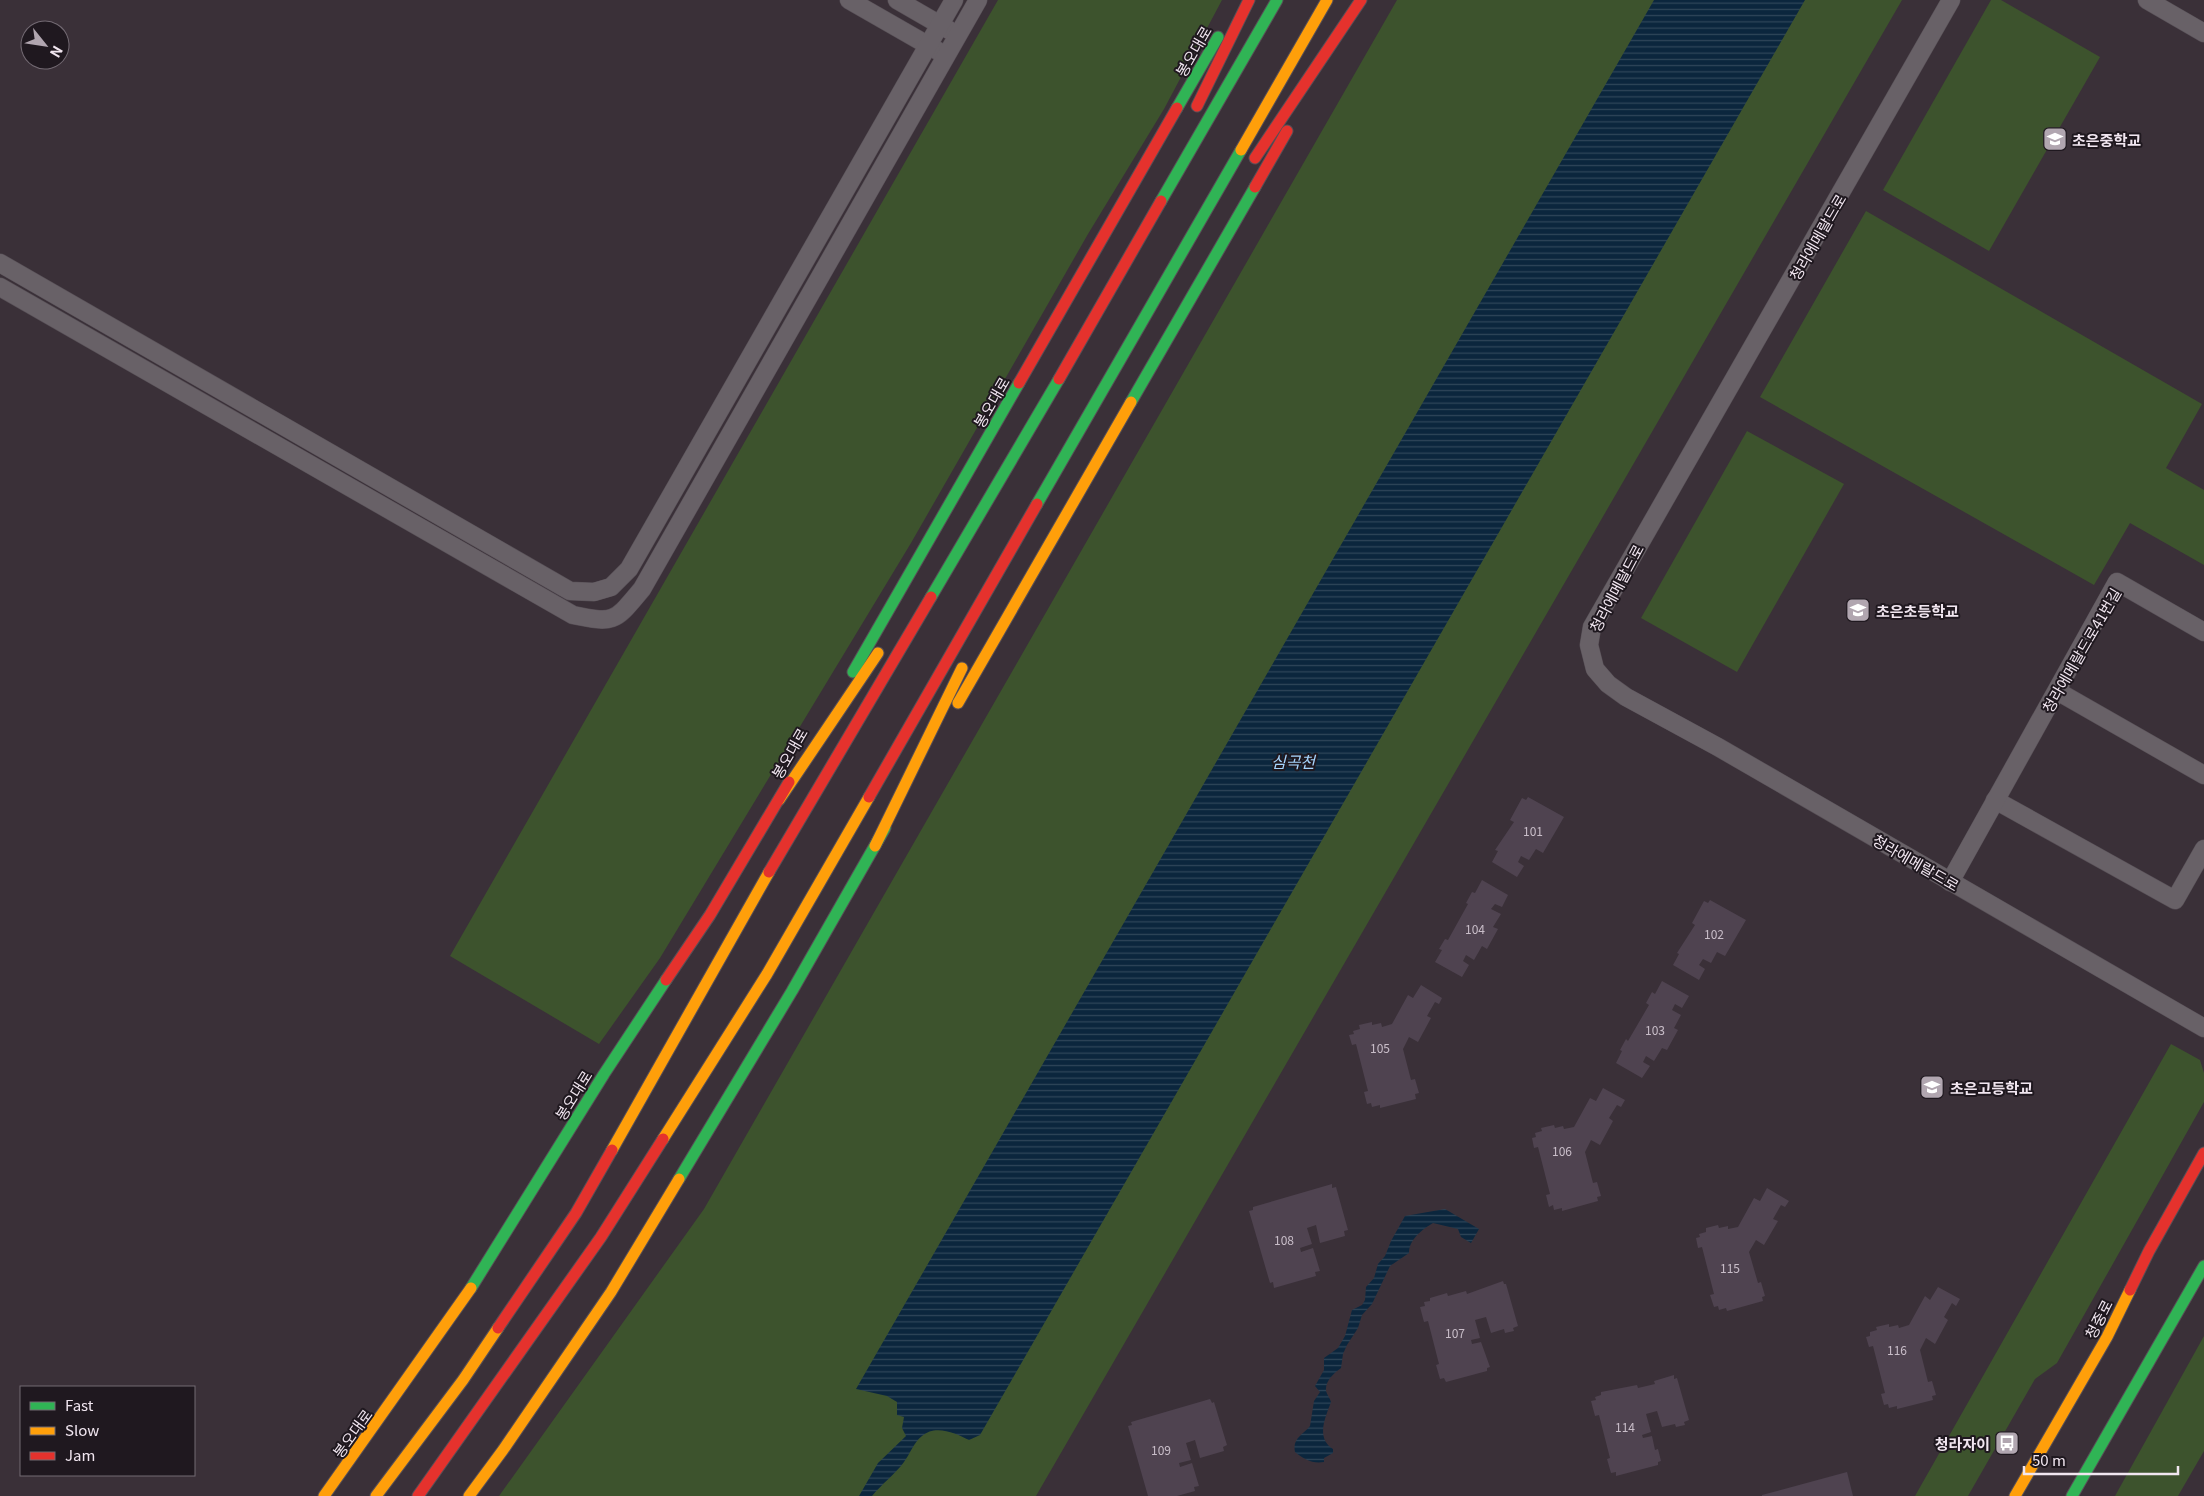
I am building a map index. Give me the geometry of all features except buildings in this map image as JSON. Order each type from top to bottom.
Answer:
[{"type":"main road","name":"봉오대로","points":[[324,1496],[471,1288],[604,1074],[710,915],[779,800],[1239,0]]},
{"type":"main road","points":[[1192,115],[1249,0]]},
{"type":"main road","points":[[376,1496],[462,1380],[576,1213],[743,916],[1033,424],[1278,0]]},
{"type":"main road","points":[[418,1496],[601,1237],[767,974],[1327,0]]},
{"type":"main road","points":[[1251,165],[1362,0]]},
{"type":"main road","points":[[469,1496],[503,1450],[611,1292],[792,990],[1362,0]]},
{"type":"main road","points":[[1083,337],[1166,168]]},
{"type":"main road","points":[[1118,363],[1218,214]]},
{"type":"main road","points":[[923,588],[1033,424]]},
{"type":"main road","points":[[992,607],[1070,447]]},
{"type":"main road","points":[[779,800],[884,645]]},
{"type":"main road","points":[[875,846],[966,660]]},
{"type":"main road","name":"청중로","points":[[2016,1496],[2106,1337],[2149,1251],[2204,1153]]},
{"type":"main road","points":[[2072,1496],[2204,1266]]},
{"type":"street","points":[[849,0],[946,56]]},
{"type":"street","points":[[897,0],[958,35]]},
{"type":"street","points":[[0,263],[570,591],[594,592],[612,587],[629,569],[954,0]]},
{"type":"street","points":[[0,287],[574,615],[602,621],[620,615],[642,589],[978,0]]},
{"type":"street","name":"청라에메랄드로","points":[[1951,0],[1604,605],[1592,627],[1589,645],[1595,669],[1608,684],[1626,697],[1718,747],[2204,1028]]},
{"type":"street","points":[[2147,0],[2204,33]]},
{"type":"street","name":"청라에메랄드로41번길","points":[[1950,882],[2117,582],[2204,632]]},
{"type":"street","points":[[2056,691],[2204,776]]},
{"type":"street","points":[[1995,800],[2175,900],[2204,850]]},
{"type":"green space","points":[[998,0],[1222,0],[1164,109],[1088,234],[911,543],[660,958],[599,1044],[450,956]]},
{"type":"green space","points":[[1397,0],[1902,0],[1036,1496],[499,1496],[704,1209]]},
{"type":"green space","points":[[1991,0],[2001,0],[2100,57],[1989,251],[1883,190]]},
{"type":"green space","points":[[1866,211],[2202,404],[2166,468],[2204,490],[2204,565],[2130,523],[2094,585],[1760,397]]},
{"type":"green space","points":[[1747,431],[1844,484],[1737,672],[1641,618]]},
{"type":"green space","points":[[2171,1044],[2200,1060],[2204,1073],[2204,1102],[2057,1363],[2035,1379],[1968,1496],[1915,1496]]},
{"type":"green space","points":[[2204,1336],[2204,1451],[2178,1496],[2115,1496]]},
{"type":"water","name":"심곡천","points":[[1654,0],[1805,0],[980,1435],[969,1440],[946,1431],[927,1432],[917,1441],[901,1466],[872,1496],[859,1496],[878,1463],[906,1436],[902,1428],[904,1417],[897,1415],[897,1402],[887,1396],[856,1389]]},
{"type":"water","points":[[1445,1209],[1479,1229],[1471,1243],[1461,1237],[1458,1229],[1433,1223],[1421,1231],[1414,1239],[1409,1253],[1390,1266],[1372,1304],[1362,1315],[1358,1328],[1347,1345],[1343,1354],[1341,1368],[1328,1381],[1326,1387],[1331,1402],[1323,1433],[1324,1439],[1333,1449],[1333,1453],[1324,1458],[1324,1462],[1312,1462],[1305,1459],[1295,1452],[1294,1447],[1299,1437],[1310,1426],[1314,1401],[1320,1392],[1315,1386],[1324,1370],[1324,1358],[1338,1348],[1345,1336],[1352,1310],[1362,1305],[1365,1300],[1366,1287],[1374,1278],[1378,1264],[1385,1256],[1405,1216]]},
{"type":"traffic: fast","points":[[1161,201],[1277,0]]},
{"type":"traffic: fast","points":[[1177,108],[1218,37]]},
{"type":"traffic: fast","points":[[1037,504],[1241,150]]},
{"type":"traffic: fast","points":[[1131,402],[1255,187]]},
{"type":"traffic: fast","points":[[931,597],[1059,379]]},
{"type":"traffic: fast","points":[[853,672],[1019,383]]},
{"type":"traffic: fast","points":[[679,1179],[792,991],[885,828]]},
{"type":"traffic: fast","points":[[471,1288],[604,1074],[666,980]]},
{"type":"traffic: fast","points":[[2072,1496],[2204,1266]]},
{"type":"traffic: slow","points":[[1241,150],[1327,0]]},
{"type":"traffic: slow","points":[[958,703],[1131,402]]},
{"type":"traffic: slow","points":[[779,800],[878,653]]},
{"type":"traffic: slow","points":[[875,846],[962,668]]},
{"type":"traffic: slow","points":[[663,1139],[767,974],[869,797]]},
{"type":"traffic: slow","points":[[612,1150],[769,872]]},
{"type":"traffic: slow","points":[[469,1496],[503,1450],[611,1292],[679,1179]]},
{"type":"traffic: slow","points":[[324,1496],[471,1288]]},
{"type":"traffic: slow","points":[[2015,1496],[2107,1337],[2130,1290]]},
{"type":"traffic: slow","points":[[376,1496],[463,1380],[498,1328]]},
{"type":"traffic: jam","points":[[1197,106],[1249,0]]},
{"type":"traffic: jam","points":[[1255,158],[1361,0]]},
{"type":"traffic: jam","points":[[1019,383],[1177,108]]},
{"type":"traffic: jam","points":[[1255,187],[1287,131]]},
{"type":"traffic: jam","points":[[1059,379],[1161,201]]},
{"type":"traffic: jam","points":[[869,797],[1037,504]]},
{"type":"traffic: jam","points":[[769,872],[931,597]]},
{"type":"traffic: jam","points":[[666,980],[710,915],[789,782]]},
{"type":"traffic: jam","points":[[418,1496],[601,1237],[663,1139]]},
{"type":"traffic: jam","points":[[498,1328],[576,1213],[612,1150]]},
{"type":"traffic: jam","points":[[2130,1290],[2149,1251],[2204,1153]]},
{"type":"place","name":"초은중학교","points":[[2055,139]]},
{"type":"place","name":"초은초등학교","points":[[1858,610]]},
{"type":"place","name":"초은고등학교","points":[[1932,1087]]},
{"type":"place","name":"청라자이","points":[[2007,1443]]}]
